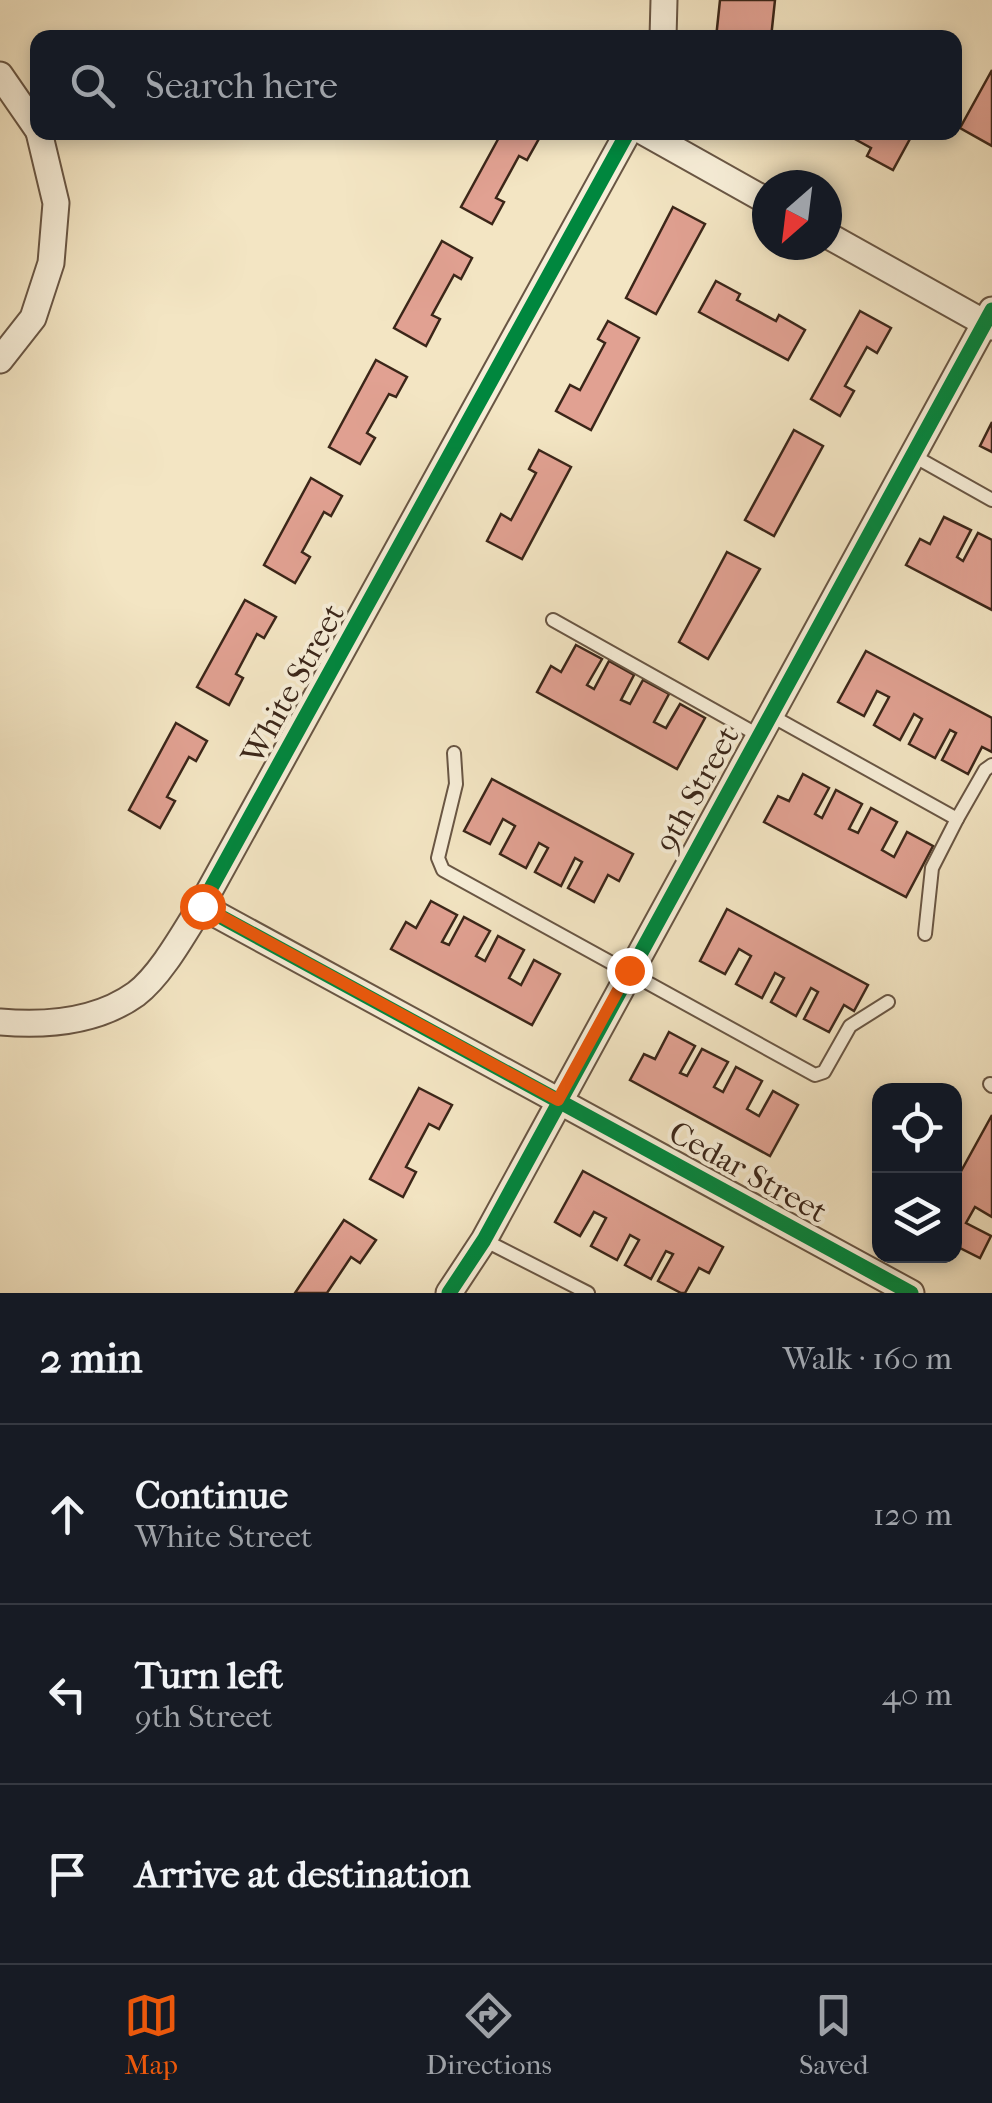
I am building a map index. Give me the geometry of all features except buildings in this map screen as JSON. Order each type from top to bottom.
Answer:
[{"type":"street","points":[[663,30],[664,0]]},
{"type":"street","points":[[0,74],[30,119]]},
{"type":"street","points":[[0,360],[32,318],[51,262],[56,203],[40,140]]},
{"type":"street","name":"White Street","points":[[0,1022],[28,1024],[83,1019],[136,994],[172,952],[202,906],[624,140]]},
{"type":"street","points":[[658,140],[752,193]]},
{"type":"street","points":[[842,243],[990,320]]},
{"type":"street","name":"9th Street","points":[[448,1293],[484,1240],[912,455],[990,320]]},
{"type":"street","points":[[202,906],[558,1100]]},
{"type":"street","name":"Cedar Street","points":[[558,1100],[912,1293]]},
{"type":"lane","points":[[912,455],[992,500]]},
{"type":"lane","points":[[553,620],[957,819]]},
{"type":"lane","points":[[454,753],[456,784],[438,858],[443,870],[815,1075],[824,1072],[850,1026],[888,1002]]},
{"type":"lane","points":[[925,934],[932,868],[985,770],[992,765]]},
{"type":"lane","points":[[484,1240],[588,1293]]},
{"type":"cycle path","points":[[624,140],[201,906],[911,1293]]},
{"type":"cycle path","points":[[449,1293],[484,1240],[992,310]]},
{"type":"route","points":[[202,906],[558,1100],[629,970]]}]
